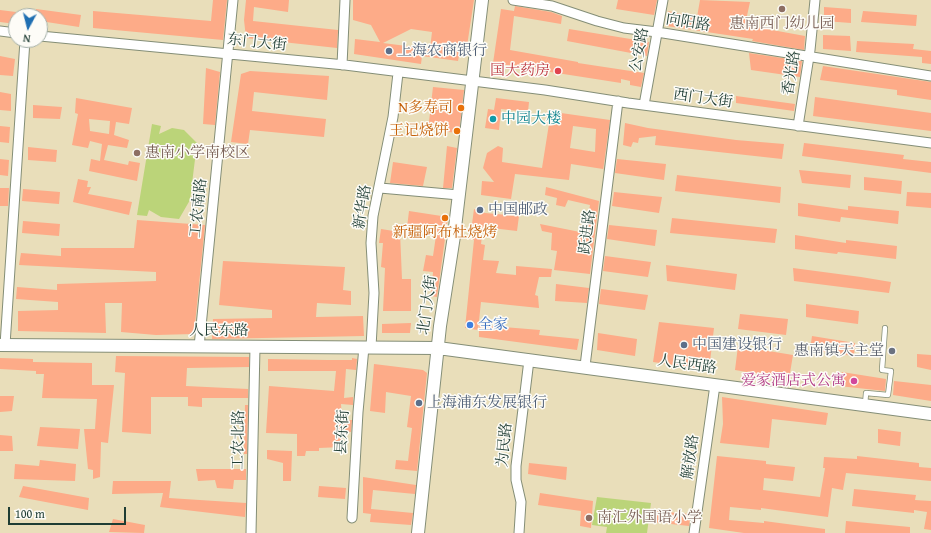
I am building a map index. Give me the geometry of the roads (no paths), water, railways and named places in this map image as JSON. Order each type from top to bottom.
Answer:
[{"type":"street","name":"工农南路","points":[[199,346],[233,0]]},
{"type":"street","points":[[342,65],[346,0]]},
{"type":"street","name":"北门大街","points":[[418,533],[438,348],[459,195],[482,0]]},
{"type":"street","name":"向阳路","points":[[513,0],[552,6],[611,25],[931,76]]},
{"type":"street","name":"公安路","points":[[644,105],[663,0]]},
{"type":"street","name":"香光路","points":[[798,126],[815,0]]},
{"type":"street","name":"东门大街","points":[[48,37],[342,65],[472,82]]},
{"type":"street","points":[[3,345],[24,48]]},
{"type":"street","name":"新华路","points":[[368,347],[374,294],[371,243],[376,201],[380,188],[393,117],[398,73]]},
{"type":"street","name":"西门大街","points":[[472,82],[545,90],[798,126],[931,142]]},
{"type":"street","name":"跃进路","points":[[585,366],[618,101]]},
{"type":"street","points":[[380,188],[459,195]]},
{"type":"street","name":"人民东路","points":[[3,345],[438,348]]},
{"type":"street","name":"工农北路","points":[[251,533],[255,347]]},
{"type":"street","name":"县东街","points":[[352,518],[358,412],[368,347]]},
{"type":"street","name":"人民西路","points":[[438,348],[585,366],[931,414]]},
{"type":"street","name":"为民路","points":[[519,533],[521,502],[516,466],[529,360]]},
{"type":"street","name":"解放路","points":[[694,533],[715,385]]},
{"type":"lane","points":[[865,405],[866,393],[888,395],[891,371],[882,370],[885,328]]},
{"type":"place","name":"惠南西门幼儿园","points":[[782,9]]},
{"type":"place","name":"上海农商银行","points":[[389,51]]},
{"type":"place","name":"国大药房","points":[[558,71]]},
{"type":"place","name":"N多寿司","points":[[461,108]]},
{"type":"place","name":"中园大楼","points":[[493,119]]},
{"type":"place","name":"王记烧饼","points":[[457,131]]},
{"type":"place","name":"惠南小学南校区","points":[[137,153]]},
{"type":"place","name":"中国邮政","points":[[480,210]]},
{"type":"place","name":"新疆阿布杜烧烤","points":[[445,218]]},
{"type":"place","name":"全家","points":[[470,325]]},
{"type":"place","name":"中国建设银行","points":[[684,345]]},
{"type":"place","name":"惠南镇天主堂","points":[[892,351]]},
{"type":"place","name":"爱家酒店式公寓","points":[[854,381]]},
{"type":"place","name":"上海浦东发展银行","points":[[419,403]]},
{"type":"place","name":"南汇外国语小学","points":[[589,518]]}]
